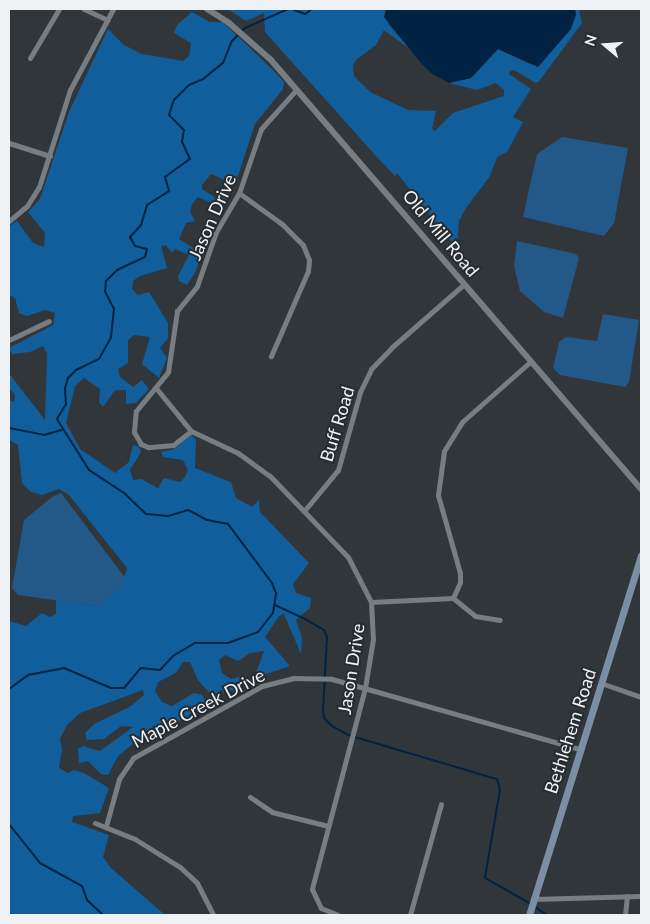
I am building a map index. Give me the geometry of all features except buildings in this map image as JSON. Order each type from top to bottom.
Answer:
[{"type":"main road","name":"Bethlehem Road","points":[[529,915],[641,556]]},
{"type":"street","points":[[30,58],[59,9]]},
{"type":"street","points":[[84,9],[108,20]]},
{"type":"street","points":[[9,222],[34,197],[50,156],[70,90],[113,9]]},
{"type":"street","name":"Old Mill Road","points":[[207,9],[229,23],[252,42],[296,90],[641,488]]},
{"type":"street","name":"Jason Drive","points":[[191,430],[180,442],[165,448],[141,444],[134,432],[136,410],[168,372],[177,311],[197,286],[216,232],[239,193],[261,129],[296,90]]},
{"type":"street","points":[[9,143],[50,156]]},
{"type":"street","points":[[239,193],[282,224],[303,245],[309,260],[308,271],[271,356]]},
{"type":"street","name":"Buff Road","points":[[304,511],[338,470],[360,392],[371,370],[391,348],[464,284]]},
{"type":"street","points":[[9,340],[48,321]]},
{"type":"street","points":[[452,598],[460,582],[460,573],[438,495],[438,473],[444,451],[462,422],[531,361]]},
{"type":"street","name":"Jason Drive","points":[[156,388],[191,430],[253,462],[304,511],[348,557],[371,602],[373,639],[365,688],[312,890],[321,908],[338,915]]},
{"type":"street","points":[[371,602],[452,598],[475,616],[500,620]]},
{"type":"street","name":"Maple Creek Drive","points":[[106,826],[119,779],[133,758],[262,686],[308,676],[332,678],[580,749]]},
{"type":"street","points":[[601,683],[641,697]]},
{"type":"street","points":[[250,797],[272,812],[328,826]]},
{"type":"street","points":[[410,915],[441,804]]},
{"type":"street","points":[[95,823],[106,826],[145,845],[190,875],[203,892],[213,915]]},
{"type":"street","points":[[625,915],[626,896]]},
{"type":"street","points":[[533,899],[641,896]]},
{"type":"shaded area","points":[[228,9],[386,9],[388,24],[411,50],[384,30],[376,45],[357,59],[353,65],[354,76],[370,92],[408,110],[436,111],[432,129],[435,131],[453,113],[504,96],[504,90],[496,83],[477,90],[449,83],[471,78],[498,49],[532,65],[576,15],[575,9],[579,9],[582,23],[536,83],[514,70],[510,71],[509,74],[531,89],[513,117],[523,122],[507,152],[497,157],[490,176],[466,208],[459,221],[457,249],[397,173],[395,176],[376,156],[265,32],[264,13],[246,21]]},
{"type":"shaded area","points":[[386,9],[575,9],[576,15],[571,29],[538,67],[498,49],[471,78],[449,83],[431,73],[420,62],[384,17]]},
{"type":"shaded area","points":[[192,12],[210,22],[223,22],[284,82],[283,89],[255,124],[235,185],[211,174],[202,185],[202,189],[216,198],[223,189],[229,193],[223,208],[198,197],[192,204],[190,212],[195,221],[186,223],[179,239],[202,253],[195,273],[187,285],[179,281],[178,276],[189,255],[175,249],[172,253],[166,245],[161,246],[167,268],[140,276],[133,281],[132,289],[138,295],[149,292],[168,323],[168,338],[160,348],[167,358],[159,378],[142,364],[150,337],[134,335],[128,340],[128,363],[118,369],[120,377],[133,387],[142,380],[149,389],[136,403],[126,404],[126,390],[115,390],[103,407],[99,402],[100,389],[84,378],[75,386],[66,423],[80,449],[115,473],[129,462],[133,445],[139,447],[141,452],[130,470],[133,480],[141,479],[158,488],[164,478],[180,482],[185,477],[188,470],[183,460],[163,457],[161,452],[174,449],[191,435],[196,440],[195,468],[231,482],[236,498],[252,507],[259,500],[260,512],[309,563],[293,584],[296,593],[311,598],[310,608],[296,620],[302,637],[301,654],[284,614],[279,616],[265,637],[290,666],[254,678],[264,651],[250,653],[238,661],[225,655],[219,660],[222,673],[231,679],[243,676],[245,683],[238,689],[218,694],[209,692],[198,680],[190,662],[183,662],[176,673],[158,682],[155,691],[162,702],[172,706],[194,693],[202,695],[206,702],[196,713],[139,739],[118,756],[108,775],[101,774],[88,761],[79,763],[78,749],[83,746],[100,751],[133,727],[121,726],[104,739],[87,740],[85,733],[94,724],[131,706],[144,695],[143,690],[80,713],[67,725],[60,739],[62,750],[59,768],[68,773],[74,770],[84,773],[109,788],[100,813],[73,816],[72,822],[109,835],[103,857],[111,868],[165,915],[9,914],[9,621],[26,626],[42,613],[50,617],[56,614],[56,600],[98,606],[120,589],[127,568],[69,495],[59,489],[42,495],[31,492],[22,483],[18,445],[9,440],[9,400],[14,402],[15,395],[9,388],[9,376],[11,376],[45,420],[47,354],[43,346],[30,352],[12,354],[9,348],[53,325],[55,313],[45,310],[27,316],[19,313],[15,298],[9,295],[9,226],[17,221],[33,243],[44,247],[45,233],[28,212],[40,199],[69,112],[108,29],[124,45],[142,54],[183,61],[189,56],[191,43],[174,33],[177,25]]},
{"type":"shaded area","points":[[562,137],[628,148],[614,223],[604,236],[523,217],[537,154]]},
{"type":"shaded area","points":[[517,241],[576,254],[579,258],[563,318],[544,312],[520,291],[514,266]]},
{"type":"shaded area","points":[[603,314],[639,320],[629,382],[625,387],[560,375],[553,368],[559,342],[566,337],[597,341]]},
{"type":"shaded area","points":[[61,493],[126,579],[120,589],[98,606],[18,595],[12,588],[24,520],[52,497]]},
{"type":"waterway","points":[[9,689],[28,675],[64,668],[111,688],[124,688],[141,668],[160,670],[173,656],[195,643],[228,643],[258,632],[273,613],[276,593],[272,583],[228,524],[207,520],[188,510],[168,516],[146,514],[124,493],[89,470],[57,419],[66,404],[65,388],[68,378],[76,370],[99,359],[111,337],[114,309],[105,291],[106,281],[117,270],[145,257],[147,249],[135,246],[130,237],[141,225],[147,205],[169,191],[165,177],[190,159],[182,142],[184,130],[169,115],[174,100],[189,85],[203,79],[223,63],[232,41],[245,28],[288,9]]},
{"type":"waterway","points":[[292,9],[305,14],[312,9]]},
{"type":"waterway","points":[[9,428],[44,435],[61,430]]},
{"type":"waterway","points":[[275,605],[324,630],[327,637],[323,710],[324,718],[332,726],[348,735],[497,779],[500,790],[485,878],[531,904]]},
{"type":"waterway","points":[[9,824],[40,863],[82,886],[87,900],[103,915]]},
{"type":"waterway","points":[[535,907],[547,915]]}]
